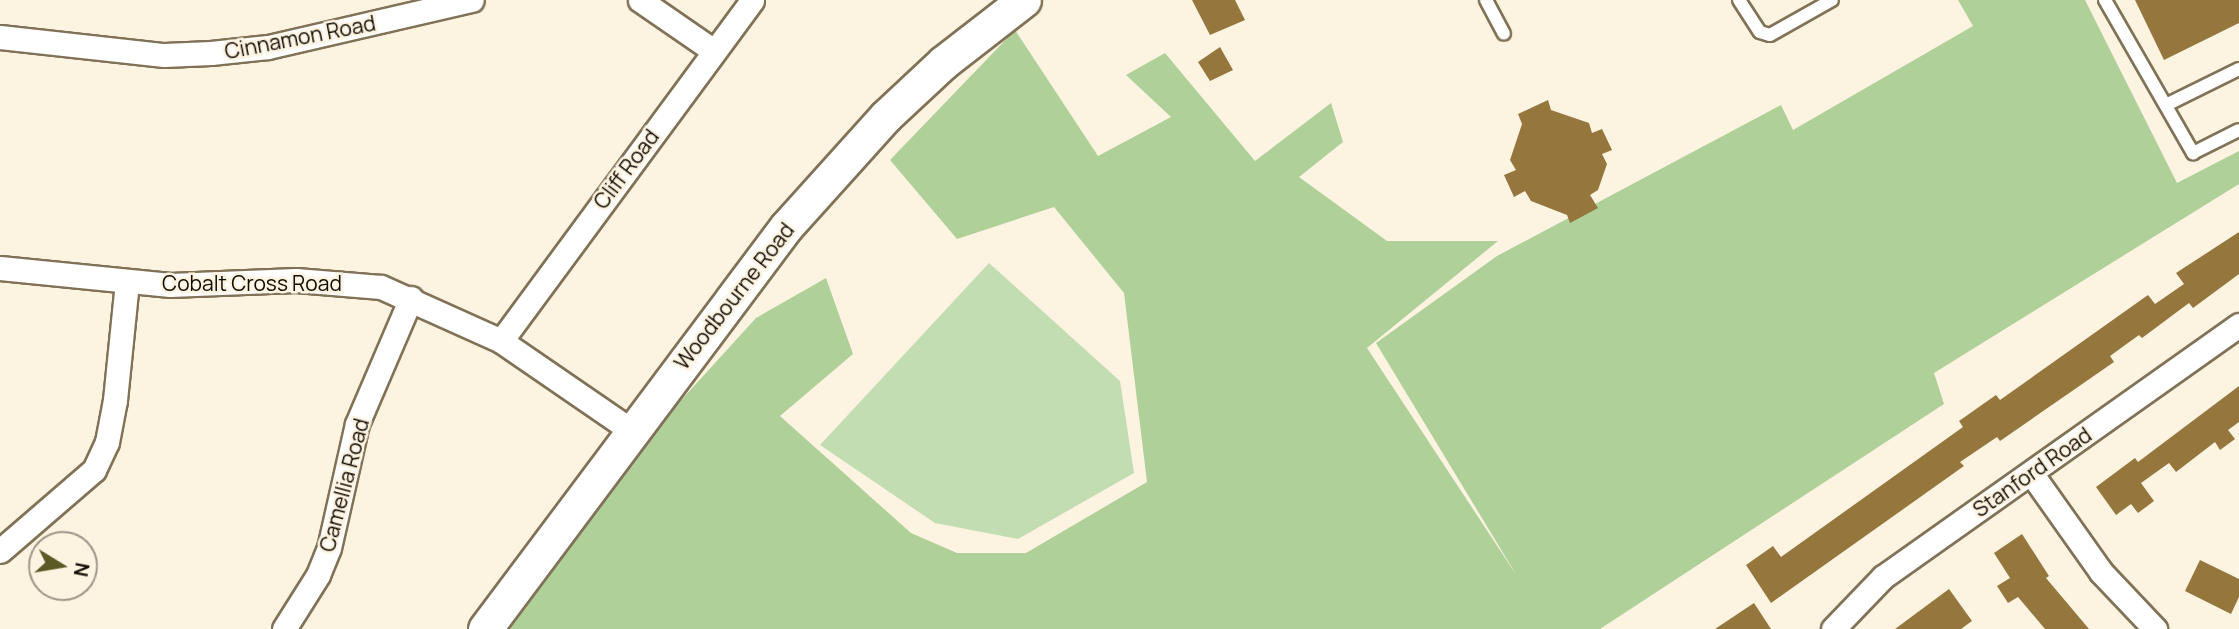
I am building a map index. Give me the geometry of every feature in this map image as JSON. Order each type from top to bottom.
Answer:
[{"type":"main road","name":"Woodbourne Road","points":[[485,629],[743,281],[843,161],[944,62],[1024,0]]},
{"type":"street","name":"Cinnamon Road","points":[[0,37],[164,55],[211,53],[268,47],[472,0]]},
{"type":"street","points":[[640,0],[714,51]]},
{"type":"street","name":"Cliff Road","points":[[501,341],[752,0]]},
{"type":"street","name":"Cobalt Cross Road","points":[[0,268],[127,282],[344,281],[411,298],[501,341],[632,431]]},
{"type":"street","points":[[0,551],[94,470],[107,442],[115,400],[127,282]]},
{"type":"street","name":"Camellia Road","points":[[284,629],[312,586],[329,548],[358,424],[411,298]]},
{"type":"street","name":"Stanford Road","points":[[1833,629],[1884,577],[2239,325]]},
{"type":"street","points":[[2031,473],[2120,595],[2155,629]]},
{"type":"lane","points":[[1486,0],[1504,34]]},
{"type":"lane","points":[[1740,0],[1760,32],[1770,35],[1832,0]]},
{"type":"lane","points":[[2105,0],[2193,153],[2239,130]]},
{"type":"lane","points":[[2165,105],[2239,69]]},
{"type":"green space","points":[[1958,0],[2085,0],[2177,183],[2239,151],[2239,184],[1934,373],[1944,404],[1600,629],[507,629],[643,442],[756,318],[826,278],[853,354],[780,416],[911,533],[957,553],[1026,553],[1147,482],[1124,293],[1054,207],[957,239],[890,160],[1015,30],[1098,156],[1171,117],[1126,75],[1165,53],[1255,161],[1331,103],[1343,142],[1299,177],[1387,241],[1498,241],[1367,348],[1517,576],[1376,343],[1497,256],[1781,105],[1793,130],[1973,26]]},
{"type":"green space","points":[[989,263],[1120,381],[1134,473],[1018,539],[935,523],[820,445]]},
{"type":"building","points":[[1192,0],[1235,0],[1245,20],[1210,35]]},
{"type":"building","points":[[2135,0],[2239,0],[2239,23],[2164,60]]},
{"type":"building","points":[[1220,47],[1233,70],[1210,81],[1198,62]]},
{"type":"building","points":[[1548,100],[1551,110],[1589,123],[1592,133],[1602,129],[1612,150],[1602,154],[1607,164],[1598,190],[1590,195],[1598,208],[1570,223],[1567,215],[1531,201],[1525,191],[1514,197],[1504,175],[1516,170],[1510,160],[1522,124],[1518,114]]},
{"type":"building","points":[[2239,232],[2239,274],[2193,308],[2189,303],[2142,338],[2139,335],[2110,356],[2114,362],[2000,441],[1997,437],[1960,462],[1964,466],[1771,603],[1746,565],[1773,546],[1781,557],[1963,427],[1959,421],[1996,395],[2000,400],[2148,295],[2155,304],[2184,284],[2176,273]]},
{"type":"building","points":[[2239,386],[2239,422],[2228,430],[2235,439],[2220,450],[2215,442],[2176,472],[2169,463],[2141,483],[2154,501],[2138,513],[2131,504],[2116,515],[2096,487],[2135,458],[2138,462]]},
{"type":"building","points":[[2022,534],[2049,576],[2046,578],[2089,629],[2045,629],[2018,597],[2008,603],[1997,586],[2010,578],[1994,553]]},
{"type":"building","points":[[2200,560],[2239,579],[2239,597],[2231,614],[2185,591]]},
{"type":"building","points":[[1949,589],[1972,621],[1961,629],[1895,629]]},
{"type":"building","points":[[1754,603],[1771,629],[1715,629]]}]
